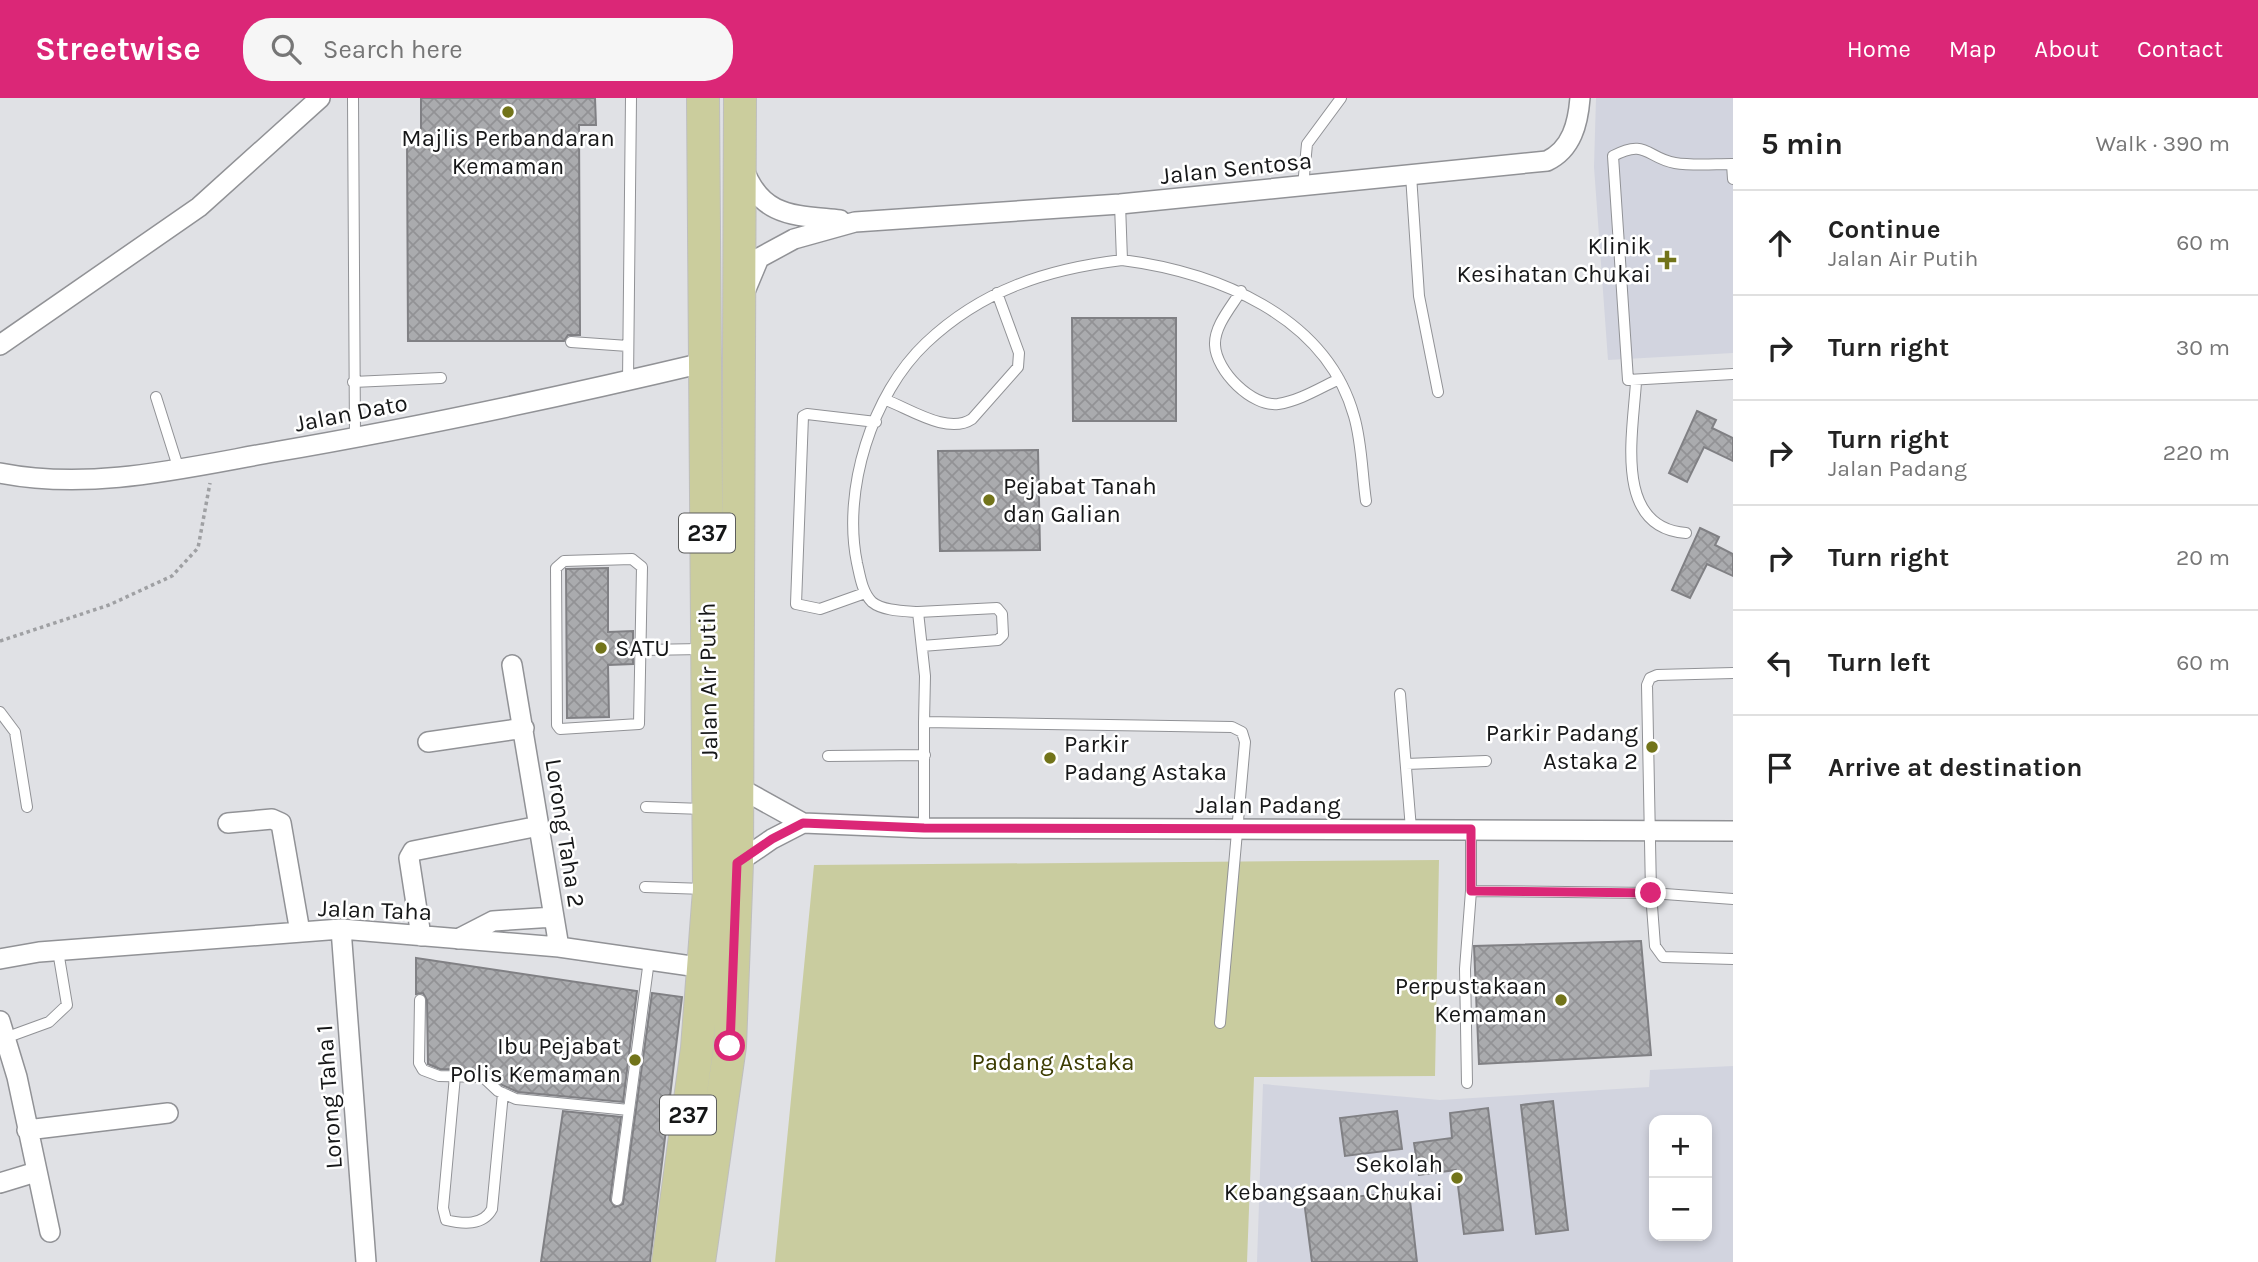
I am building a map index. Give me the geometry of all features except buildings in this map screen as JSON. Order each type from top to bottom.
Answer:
[{"type":"main road","name":"Jalan Air Putih","points":[[668,1262],[705,968],[709,890],[703,98]]},
{"type":"main road","name":"Jalan Air Putih","points":[[699,1262],[730,1046],[737,863],[740,98]]},
{"type":"street","points":[[0,345],[199,207],[320,98]]},
{"type":"street","name":"Jalan Sentosa","points":[[855,222],[1120,204],[1547,161],[1564,148],[1578,124],[1580,98]]},
{"type":"street","points":[[740,158],[753,188],[777,210],[787,215],[855,222]]},
{"type":"street","points":[[741,310],[749,277],[759,258],[794,239],[855,222]]},
{"type":"street","name":"Jalan Dato","points":[[0,473],[54,479],[101,479],[179,470],[355,438],[707,362]]},
{"type":"street","name":"Lorong Taha 2","points":[[512,665],[559,947]]},
{"type":"street","points":[[428,742],[524,728]]},
{"type":"street","points":[[738,787],[803,823]]},
{"type":"street","points":[[228,823],[272,819],[281,823],[300,932]]},
{"type":"street","points":[[737,863],[772,839],[803,823]]},
{"type":"street","name":"Jalan Padang","points":[[803,823],[924,828],[1733,831]]},
{"type":"street","points":[[421,936],[409,858],[413,851],[539,826]]},
{"type":"street","points":[[458,939],[493,921],[554,917]]},
{"type":"street","name":"Jalan Taha","points":[[0,959],[58,951],[341,929],[559,947],[705,968]]},
{"type":"street","name":"Lorong Taha 1","points":[[341,929],[366,1262]]},
{"type":"street","points":[[3,1030],[50,1232]]},
{"type":"street","points":[[27,1130],[168,1113]]},
{"type":"street","points":[[0,1183],[36,1172]]},
{"type":"lane","points":[[353,98],[355,438]]},
{"type":"lane","points":[[628,381],[631,98]]},
{"type":"lane","points":[[1303,186],[1307,144],[1341,98]]},
{"type":"lane","points":[[1733,179],[1732,164],[1673,163],[1646,149],[1628,148],[1613,156],[1627,379],[1636,382],[1733,374]]},
{"type":"lane","points":[[1411,174],[1419,296],[1438,392]]},
{"type":"lane","points":[[1120,204],[1122,260]]},
{"type":"lane","points":[[922,646],[998,640],[1003,635],[1002,614],[998,608],[918,612],[874,604],[865,593],[855,548],[853,503],[866,438],[886,400],[923,345],[954,318],[997,293],[1067,267],[1122,260],[1167,266],[1241,291],[1280,317],[1317,349],[1339,379],[1354,416],[1366,501]]},
{"type":"lane","points":[[1241,291],[1217,331],[1215,346],[1230,376],[1247,393],[1260,402],[1276,404],[1339,379]]},
{"type":"lane","points":[[886,400],[947,424],[962,425],[972,419],[1018,367],[1019,353],[997,293]]},
{"type":"lane","points":[[571,342],[628,346]]},
{"type":"lane","points":[[353,382],[441,379]]},
{"type":"lane","points":[[1636,382],[1632,460],[1638,504],[1645,516],[1666,531],[1686,533]]},
{"type":"lane","points":[[156,397],[179,470]]},
{"type":"lane","points":[[865,593],[820,609],[796,604],[803,416],[807,414],[876,422]]},
{"type":"lane","points":[[632,559],[642,567],[643,650],[639,724],[565,731],[556,726],[556,568],[559,564],[632,559]]},
{"type":"lane","points":[[918,612],[925,722],[924,828]]},
{"type":"lane","points":[[643,650],[706,649]]},
{"type":"lane","points":[[1733,673],[1657,675],[1650,678],[1647,685],[1651,893],[1655,946],[1662,957],[1733,959]]},
{"type":"lane","points":[[1400,694],[1410,830]]},
{"type":"lane","points":[[0,712],[15,732],[27,807]]},
{"type":"lane","points":[[925,722],[1232,727],[1242,732],[1245,742],[1220,1023]]},
{"type":"lane","points":[[828,756],[925,755]]},
{"type":"lane","points":[[1406,764],[1486,761]]},
{"type":"lane","points":[[646,807],[710,809]]},
{"type":"lane","points":[[1467,1083],[1465,969],[1471,891],[1471,829]]},
{"type":"lane","points":[[645,887],[709,890]]},
{"type":"lane","points":[[1471,891],[1651,893],[1733,899]]},
{"type":"lane","points":[[3,1030],[49,1022],[67,1005],[58,951]]},
{"type":"lane","points":[[617,1200],[649,960]]},
{"type":"lane","points":[[420,1000],[419,1063],[423,1070],[439,1076],[483,1077],[503,1093],[516,1099],[629,1110]]},
{"type":"lane","points":[[455,1076],[443,1208],[446,1220],[461,1223],[483,1220],[492,1209],[503,1093]]},
{"type":"path","points":[[0,641],[109,605],[172,576],[198,548],[214,463]]},
{"type":"shaded area","name":"Klinik Kesihatan Chukai","points":[[1596,98],[1733,98],[1733,353],[1608,360],[1594,167]]},
{"type":"shaded area","name":"Sekolah Kebangsaan Chukai","points":[[1733,1066],[1733,1262],[1257,1262],[1263,1084],[1440,1100],[1649,1087],[1650,1070]]},
{"type":"green space","name":"Padang Astaka","points":[[1439,860],[1435,1076],[1254,1077],[1247,1262],[775,1262],[814,865]]},
{"type":"place","name":"Majlis Perbandaran Kemaman","points":[[508,112]]},
{"type":"place","name":"Klinik Kesihatan Chukai","points":[[1667,260]]},
{"type":"place","name":"Pejabat Tanah dan Galian","points":[[989,500]]},
{"type":"place","name":"SATU","points":[[601,648]]},
{"type":"place","name":"Parkir Padang Astaka 2","points":[[1652,747]]},
{"type":"place","name":"Parkir Padang Astaka","points":[[1050,758]]},
{"type":"place","name":"Perpustakaan Kemaman","points":[[1561,1000]]},
{"type":"place","name":"Ibu Pejabat Polis Kemaman","points":[[635,1060]]},
{"type":"place","name":"Sekolah Kebangsaan Chukai","points":[[1457,1178]]},
{"type":"route","points":[[730,1046],[737,863],[772,839],[803,823],[924,828],[1471,829],[1471,891],[1651,893]]}]
